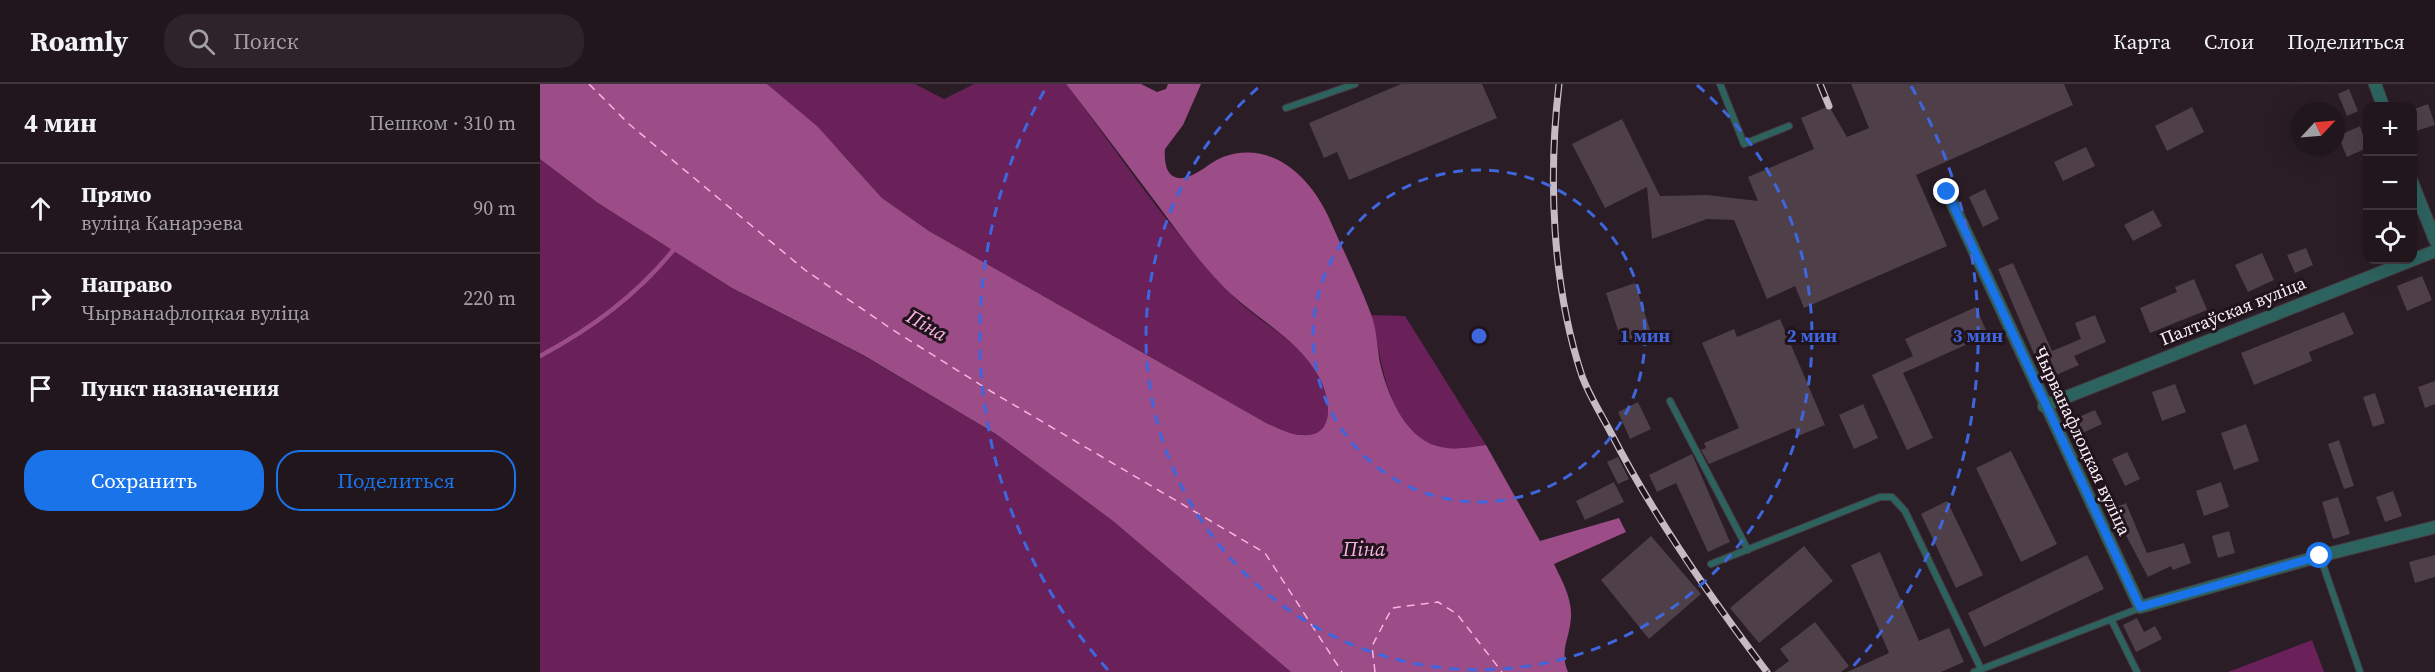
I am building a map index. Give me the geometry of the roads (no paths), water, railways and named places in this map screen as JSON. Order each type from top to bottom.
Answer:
[{"type":"street","points":[[2375,84],[2382,102]]},
{"type":"street","name":"Чырванафлоцкая вуліца","points":[[1947,192],[2044,405],[2140,607]]},
{"type":"street","points":[[2417,195],[2435,240]]},
{"type":"street","name":"Палтаўская вуліца","points":[[2044,405],[2435,251]]},
{"type":"street","points":[[2140,607],[2320,556],[2435,527]]},
{"type":"lane","points":[[1286,108],[1339,87],[1354,84]]},
{"type":"lane","points":[[1720,84],[1744,144],[1789,126]]},
{"type":"lane","points":[[1670,401],[1748,550]]},
{"type":"lane","points":[[1711,564],[1880,497],[1892,497],[1905,511],[1981,669]]},
{"type":"lane","points":[[2320,556],[2360,672]]},
{"type":"lane","points":[[1974,672],[2140,607]]},
{"type":"lane","points":[[2111,619],[2137,672]]},
{"type":"water","name":"Піна","points":[[540,84],[767,84],[818,127],[882,198],[929,231],[1268,424],[1293,434],[1313,434],[1321,430],[1326,423],[1328,405],[1323,385],[1310,363],[1286,338],[1232,295],[1212,274],[1187,245],[1066,84],[1141,84],[1157,92],[1166,89],[1168,84],[1201,84],[1183,125],[1165,149],[1167,169],[1173,176],[1183,178],[1223,157],[1241,153],[1258,153],[1288,166],[1300,176],[1321,203],[1356,278],[1373,320],[1380,363],[1387,387],[1406,424],[1425,441],[1437,446],[1462,448],[1486,445],[1540,541],[1619,518],[1626,532],[1554,564],[1566,590],[1571,610],[1565,651],[1568,672],[1291,672],[1113,521],[996,434],[863,355],[732,288],[598,203],[540,159]]},
{"type":"waterway","points":[[540,356],[578,334],[613,309],[646,280],[675,248]]},
{"type":"railway","points":[[1559,84],[1554,156],[1555,231],[1564,305],[1582,376],[1628,464],[1664,526],[1704,586],[1767,672]]},
{"type":"railway","points":[[1820,84],[1829,106]]}]
